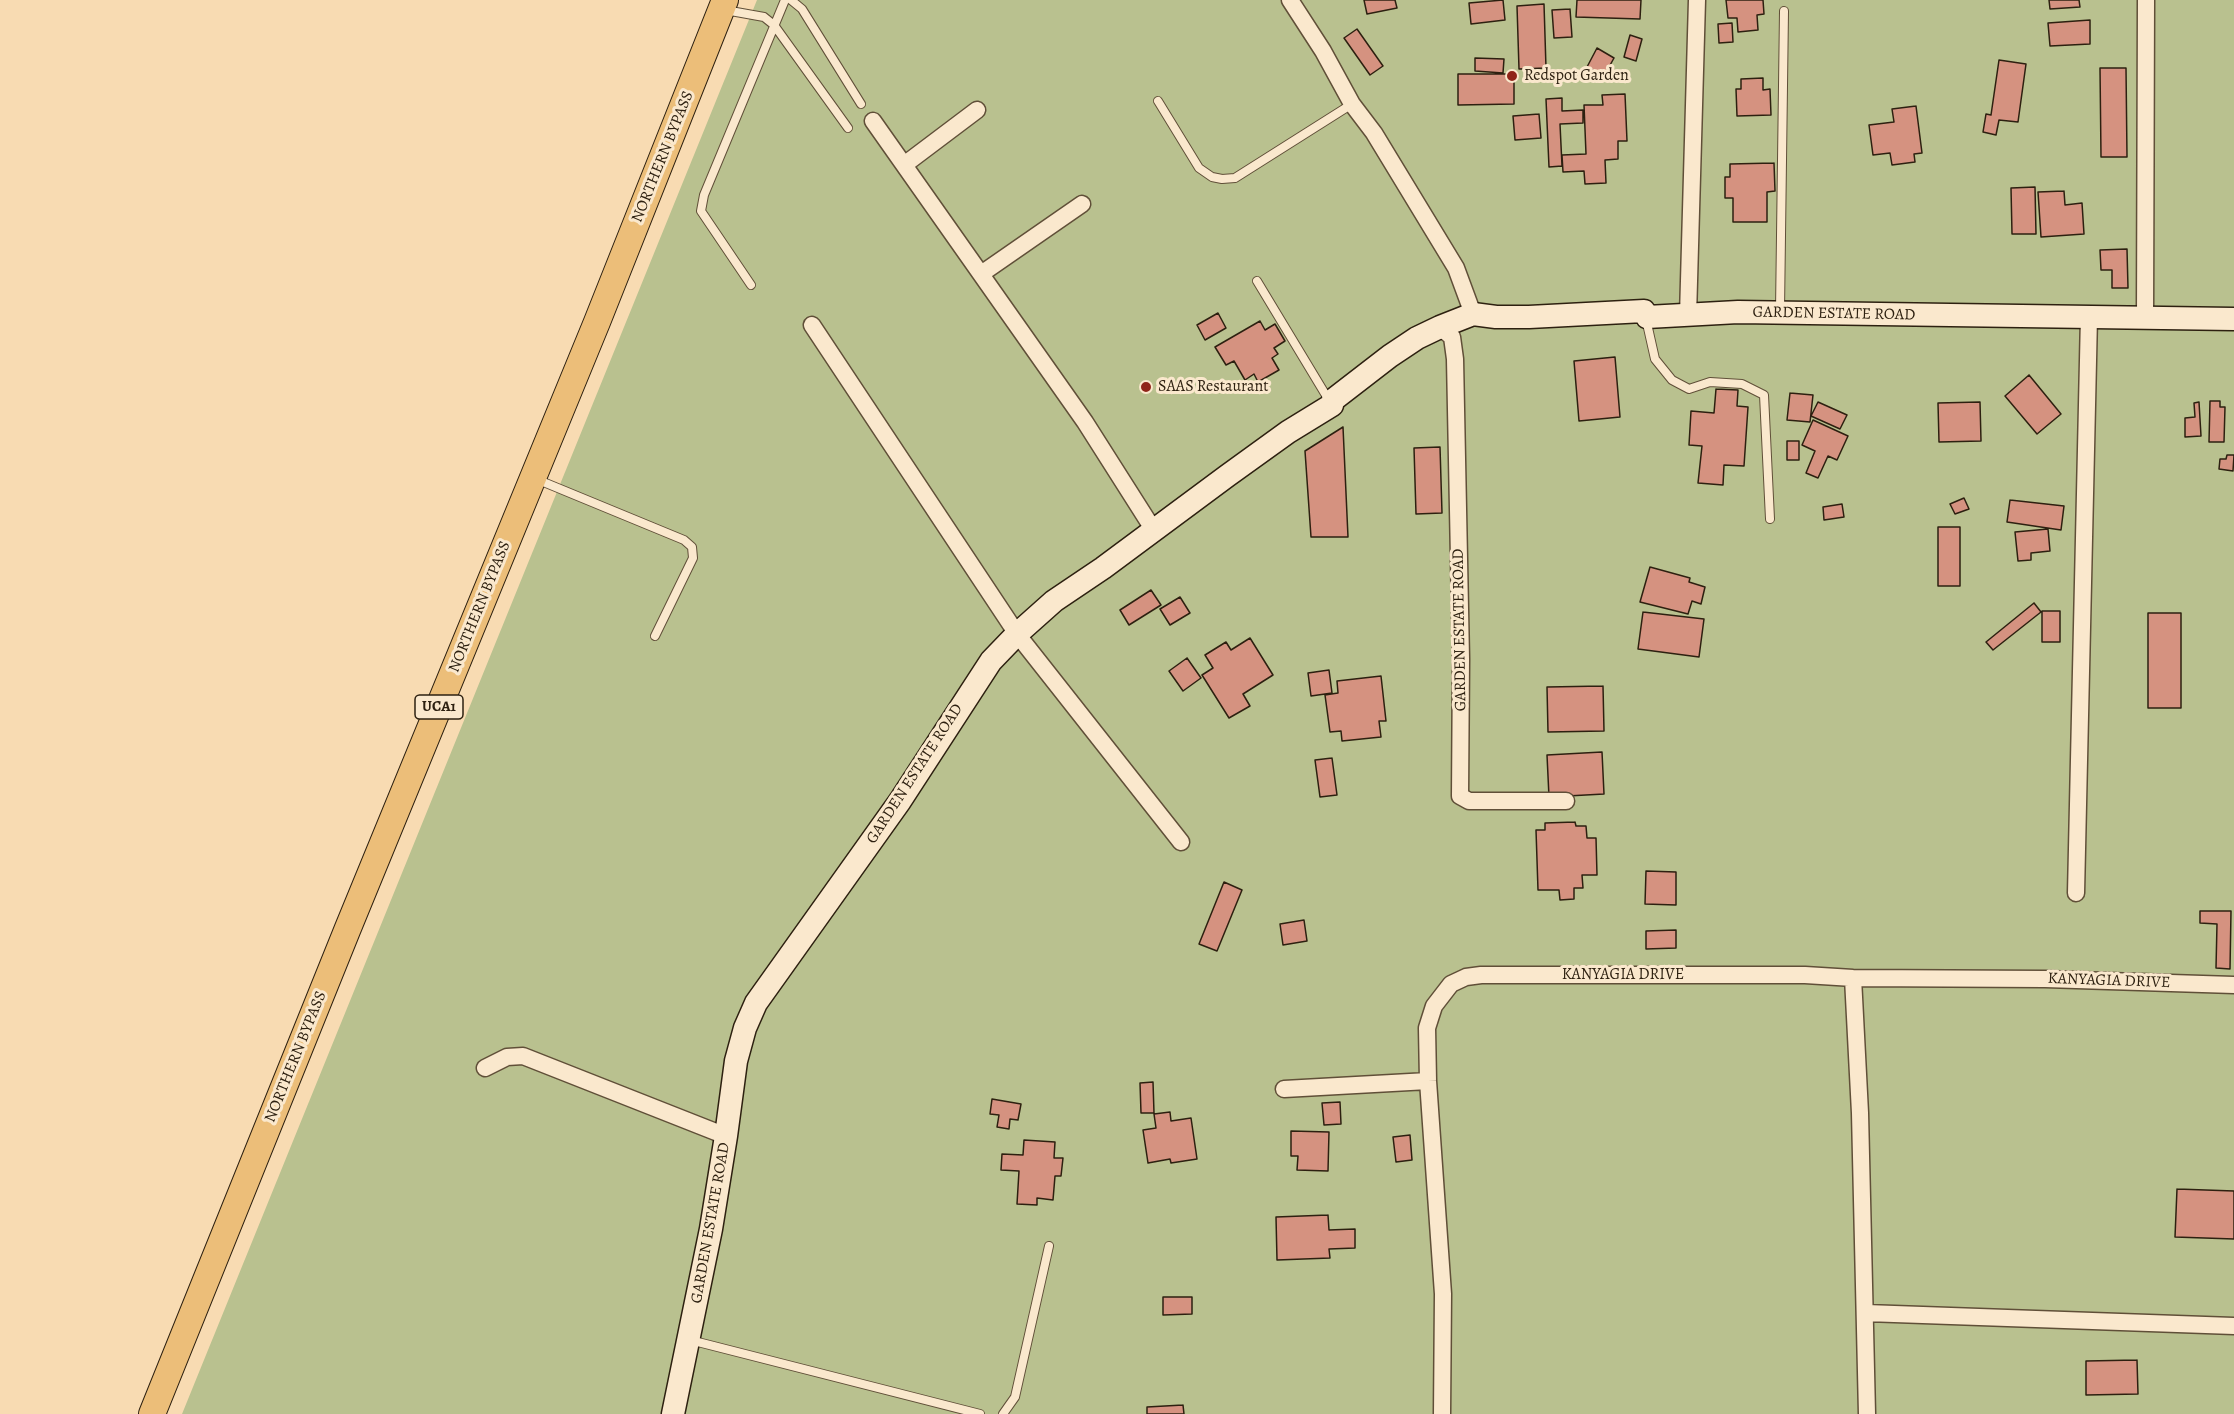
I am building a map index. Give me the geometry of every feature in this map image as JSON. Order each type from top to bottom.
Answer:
[{"type":"main road","name":"NORTHERN BYPASS","points":[[152,1414],[724,5]]},
{"type":"street","points":[[1290,0],[1456,267],[1473,314]]},
{"type":"street","points":[[1688,316],[1697,0]]},
{"type":"street","points":[[2145,316],[2146,0]]},
{"type":"street","points":[[904,165],[977,110]]},
{"type":"street","points":[[873,121],[1086,422],[1153,529]]},
{"type":"street","points":[[981,274],[1082,204]]},
{"type":"street","name":"GARDEN ESTATE ROAD","points":[[673,1414],[711,1228],[736,1061],[745,1028],[756,1003],[900,801],[975,682],[1017,634],[1054,602],[1104,568],[1153,529],[1288,432],[1332,405],[1333,400],[1417,338],[1473,314],[1529,317],[1644,310],[1647,316],[1688,316],[1738,312],[2234,319]]},
{"type":"street","points":[[2076,893],[2089,316]]},
{"type":"street","points":[[812,325],[1017,634],[1181,842]]},
{"type":"street","name":"GARDEN ESTATE ROAD","points":[[1440,327],[1452,337],[1455,359],[1461,681],[1460,796],[1469,801],[1566,801]]},
{"type":"street","name":"KANYAGIA DRIVE","points":[[1442,1414],[1443,1294],[1428,1081],[1427,1028],[1434,1006],[1451,984],[1466,977],[1497,975],[1805,975],[1853,978],[2045,979],[2234,985]]},
{"type":"street","points":[[1853,978],[1860,1113],[1867,1414]]},
{"type":"street","points":[[485,1068],[507,1058],[523,1056],[726,1136]]},
{"type":"street","points":[[1284,1089],[1428,1081]]},
{"type":"street","points":[[1866,1313],[2234,1326]]},
{"type":"lane","points":[[752,285],[701,211],[704,195],[785,0]]},
{"type":"lane","points":[[791,0],[802,9],[861,104]]},
{"type":"lane","points":[[724,5],[764,16],[774,25],[848,129]]},
{"type":"lane","points":[[1780,313],[1784,10]]},
{"type":"lane","points":[[1158,101],[1199,168],[1212,177],[1222,179],[1235,178],[1353,104]]},
{"type":"lane","points":[[1257,281],[1332,405]]},
{"type":"lane","points":[[1644,310],[1654,359],[1672,380],[1689,389],[1710,382],[1742,384],[1764,395],[1770,519]]},
{"type":"lane","points":[[533,477],[684,540],[692,547],[693,558],[656,636]]},
{"type":"lane","points":[[1003,1414],[1015,1397],[1049,1246]]},
{"type":"lane","points":[[689,1340],[980,1414]]},
{"type":"green space","points":[[757,0],[2234,0],[2234,1414],[182,1414]]},
{"type":"building","points":[[1364,0],[1395,0],[1397,8],[1367,14]]},
{"type":"building","points":[[1503,0],[1505,20],[1471,24],[1469,3]]},
{"type":"building","points":[[1577,0],[1641,0],[1640,19],[1576,17]]},
{"type":"building","points":[[1726,0],[1763,0],[1764,14],[1757,15],[1758,30],[1738,32],[1737,18],[1728,18]]},
{"type":"building","points":[[2049,0],[2079,0],[2080,7],[2050,9]]},
{"type":"building","points":[[1544,4],[1546,68],[1519,69],[1517,6]]},
{"type":"building","points":[[1570,9],[1572,37],[1554,38],[1552,10]]},
{"type":"building","points":[[2090,20],[2090,44],[2050,46],[2048,23]]},
{"type":"building","points":[[1732,23],[1733,42],[1719,43],[1718,24]]},
{"type":"building","points":[[1357,29],[1383,66],[1370,75],[1344,38]]},
{"type":"building","points":[[1630,35],[1642,39],[1636,61],[1624,57]]},
{"type":"building","points":[[1597,48],[1614,58],[1604,76],[1587,67]]},
{"type":"building","points":[[1475,58],[1504,59],[1503,73],[1475,71]]},
{"type":"building","points":[[1999,60],[2026,64],[2018,122],[1999,120],[1996,135],[1983,132],[1986,114],[1991,115]]},
{"type":"building","points":[[2100,68],[2126,68],[2127,157],[2101,157]]},
{"type":"building","points":[[1458,74],[1514,74],[1514,104],[1458,105]]},
{"type":"building","points":[[1763,78],[1763,90],[1770,89],[1771,115],[1737,116],[1736,89],[1741,89],[1741,79]]},
{"type":"building","points":[[1625,94],[1627,141],[1618,141],[1618,159],[1605,160],[1606,183],[1585,184],[1584,171],[1563,172],[1562,155],[1586,154],[1584,105],[1603,105],[1602,95]]},
{"type":"building","points":[[1562,98],[1562,111],[1583,110],[1583,123],[1560,124],[1562,166],[1549,167],[1546,99]]},
{"type":"building","points":[[1916,106],[1922,153],[1914,154],[1915,162],[1892,165],[1890,153],[1873,155],[1869,125],[1894,122],[1892,109]]},
{"type":"building","points":[[1539,114],[1541,138],[1515,140],[1513,116]]},
{"type":"building","points":[[1774,163],[1775,191],[1767,192],[1767,222],[1733,222],[1733,198],[1725,198],[1725,177],[1730,177],[1730,164]]},
{"type":"building","points":[[2035,187],[2036,234],[2012,234],[2011,188]]},
{"type":"building","points":[[2064,191],[2065,205],[2082,203],[2084,234],[2041,237],[2038,192]]},
{"type":"building","points":[[2127,249],[2128,288],[2112,288],[2112,270],[2101,270],[2100,250]]},
{"type":"building","points":[[1218,313],[1226,328],[1205,340],[1197,325]]},
{"type":"building","points":[[1260,321],[1265,330],[1275,324],[1285,341],[1274,348],[1278,354],[1272,358],[1279,370],[1258,382],[1254,374],[1245,380],[1234,361],[1226,365],[1215,347]]},
{"type":"building","points":[[1615,357],[1620,417],[1579,421],[1574,361]]},
{"type":"building","points":[[2029,375],[2061,414],[2037,434],[2005,396]]},
{"type":"building","points":[[1716,389],[1738,390],[1737,406],[1748,407],[1744,466],[1724,465],[1723,485],[1698,483],[1702,446],[1689,445],[1691,411],[1714,413]]},
{"type":"building","points":[[1790,393],[1813,395],[1810,422],[1787,420]]},
{"type":"building","points":[[2210,401],[2220,401],[2220,407],[2225,407],[2224,442],[2209,442]]},
{"type":"building","points":[[1818,402],[1847,415],[1840,429],[1811,416]]},
{"type":"building","points":[[1980,402],[1981,441],[1939,442],[1938,403]]},
{"type":"building","points":[[2199,402],[2201,436],[2185,437],[2185,418],[2195,417],[2194,403]]},
{"type":"building","points":[[1813,420],[1848,436],[1837,460],[1828,456],[1818,478],[1806,473],[1815,451],[1802,445]]},
{"type":"building","points":[[1343,427],[1348,537],[1311,537],[1305,451]]},
{"type":"building","points":[[1787,441],[1799,441],[1799,460],[1787,460]]},
{"type":"building","points":[[1440,447],[1442,513],[1416,514],[1414,448]]},
{"type":"building","points":[[2227,455],[2234,455],[2233,471],[2219,469],[2220,459],[2226,459]]},
{"type":"building","points":[[1964,498],[1969,509],[1955,514],[1950,504]]},
{"type":"building","points":[[2010,500],[2064,506],[2061,530],[2007,522]]},
{"type":"building","points":[[1842,504],[1844,517],[1824,520],[1823,507]]},
{"type":"building","points":[[1938,527],[1960,527],[1960,586],[1938,586]]},
{"type":"building","points":[[2048,529],[2050,551],[2031,553],[2031,560],[2018,561],[2015,532]]},
{"type":"building","points":[[1650,567],[1690,578],[1689,582],[1705,587],[1701,604],[1692,601],[1688,614],[1640,602]]},
{"type":"building","points":[[1151,590],[1161,605],[1129,625],[1120,610]]},
{"type":"building","points":[[1180,597],[1190,613],[1170,625],[1160,609]]},
{"type":"building","points":[[2034,603],[2041,612],[1993,650],[1986,642]]},
{"type":"building","points":[[2042,611],[2060,611],[2060,642],[2042,642]]},
{"type":"building","points":[[1643,612],[1704,619],[1699,657],[1638,649]]},
{"type":"building","points":[[2148,613],[2181,613],[2181,708],[2148,708]]},
{"type":"building","points":[[1250,638],[1273,675],[1243,694],[1250,706],[1229,718],[1202,675],[1213,668],[1205,655],[1226,642],[1231,650]]},
{"type":"building","points":[[1187,658],[1201,678],[1183,691],[1169,671]]},
{"type":"building","points":[[1329,670],[1332,693],[1311,696],[1308,673]]},
{"type":"building","points":[[1381,676],[1386,721],[1379,721],[1381,737],[1342,741],[1341,731],[1330,732],[1325,695],[1338,693],[1337,681]]},
{"type":"building","points":[[1603,686],[1604,731],[1548,732],[1547,687]]},
{"type":"building","points":[[1602,752],[1604,794],[1549,797],[1547,755]]},
{"type":"building","points":[[1332,758],[1337,795],[1320,797],[1315,760]]},
{"type":"building","points":[[1575,822],[1576,826],[1586,826],[1587,838],[1596,838],[1597,875],[1582,875],[1583,888],[1574,888],[1574,899],[1560,900],[1559,890],[1538,890],[1536,830],[1545,830],[1545,823]]},
{"type":"building","points":[[1646,871],[1676,872],[1676,905],[1645,904]]},
{"type":"building","points":[[1224,882],[1242,890],[1217,951],[1199,944]]},
{"type":"building","points":[[2200,911],[2231,911],[2230,969],[2216,968],[2217,924],[2200,923]]},
{"type":"building","points":[[1304,920],[1307,941],[1283,945],[1280,924]]},
{"type":"building","points":[[1676,930],[1676,948],[1646,949],[1646,931]]},
{"type":"building","points":[[1153,1082],[1154,1113],[1141,1113],[1140,1083]]},
{"type":"building","points":[[992,1099],[1021,1104],[1018,1120],[1010,1119],[1009,1129],[997,1127],[999,1115],[990,1114]]},
{"type":"building","points":[[1340,1102],[1341,1124],[1324,1125],[1322,1103]]},
{"type":"building","points":[[1170,1112],[1171,1121],[1191,1118],[1197,1159],[1171,1163],[1170,1159],[1148,1163],[1143,1130],[1156,1128],[1154,1114]]},
{"type":"building","points":[[1291,1131],[1329,1132],[1328,1171],[1297,1170],[1298,1156],[1291,1156]]},
{"type":"building","points":[[1410,1135],[1412,1160],[1396,1162],[1393,1137]]},
{"type":"building","points":[[1024,1140],[1055,1142],[1054,1158],[1063,1158],[1061,1176],[1055,1176],[1053,1200],[1037,1198],[1037,1205],[1017,1204],[1019,1171],[1001,1170],[1002,1154],[1023,1155]]},
{"type":"building","points":[[2177,1189],[2234,1191],[2234,1239],[2175,1237]]},
{"type":"building","points":[[1328,1215],[1329,1230],[1355,1229],[1355,1248],[1329,1249],[1330,1258],[1277,1260],[1276,1217]]},
{"type":"building","points":[[1163,1297],[1192,1297],[1192,1314],[1163,1315]]},
{"type":"building","points":[[2137,1360],[2138,1394],[2086,1395],[2086,1361]]},
{"type":"building","points":[[1183,1405],[1184,1414],[1147,1414],[1147,1407]]},
{"type":"place","name":"Redspot Garden","points":[[1512,76]]},
{"type":"place","name":"SAAS Restaurant","points":[[1146,387]]}]
